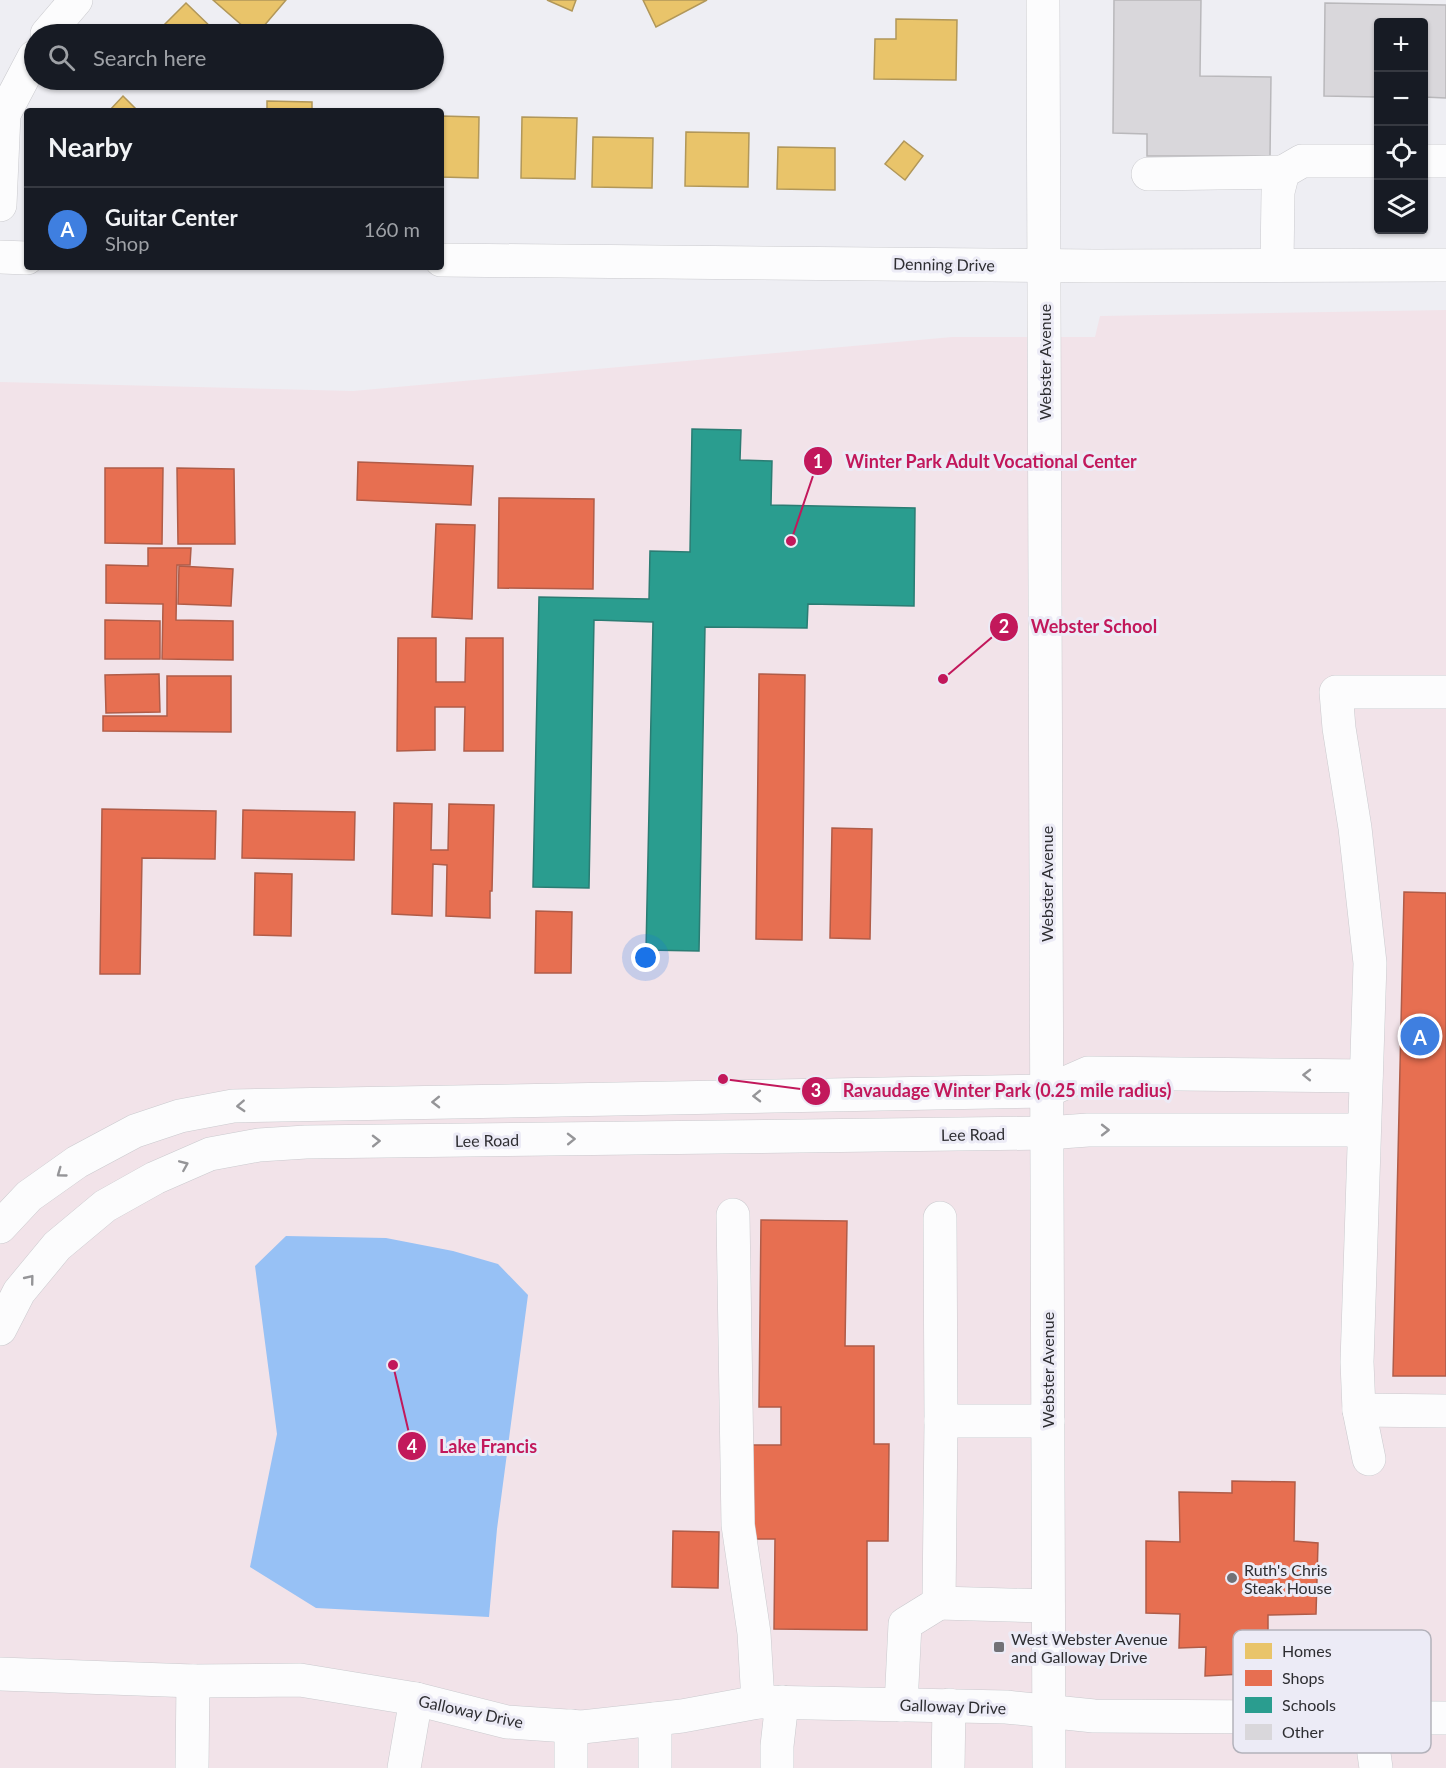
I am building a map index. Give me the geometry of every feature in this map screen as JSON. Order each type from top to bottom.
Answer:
[{"type":"street","points":[[56,24],[76,0]]},
{"type":"street","name":"Webster Avenue","points":[[1042,0],[1049,1768]]},
{"type":"street","points":[[0,205],[4,114],[24,76]]},
{"type":"street","points":[[1148,174],[1283,172],[1302,161],[1374,161]]},
{"type":"street","points":[[1428,161],[1446,161]]},
{"type":"street","points":[[1277,265],[1278,192],[1283,172]]},
{"type":"street","points":[[0,258],[24,258]]},
{"type":"street","name":"Denning Drive","points":[[444,260],[1043,265],[1446,265]]},
{"type":"street","points":[[1369,1458],[1359,1410],[1357,1362],[1370,963],[1355,828],[1339,728],[1336,692],[1446,692]]},
{"type":"street","points":[[0,1227],[29,1197],[77,1162],[135,1131],[180,1116],[233,1106],[1047,1091],[1088,1073],[1366,1076]]},
{"type":"street","points":[[479,1101],[480,1140]]},
{"type":"street","name":"Lee Road","points":[[0,1329],[19,1292],[57,1246],[105,1206],[155,1178],[210,1154],[259,1145],[1047,1133],[1088,1130],[1364,1130]]},
{"type":"street","points":[[733,1215],[738,1525],[754,1633],[770,1702],[777,1746],[777,1768]]},
{"type":"street","points":[[939,1603],[940,1218]]},
{"type":"street","points":[[1359,1410],[1446,1411]]},
{"type":"street","points":[[941,1421],[1048,1421]]},
{"type":"street","points":[[901,1705],[905,1624],[939,1603],[1048,1606]]},
{"type":"street","name":"Galloway Drive","points":[[0,1674],[193,1681],[300,1680],[416,1699],[507,1722],[571,1726],[682,1716],[770,1702],[1006,1707],[1094,1716],[1233,1717]]},
{"type":"street","points":[[192,1768],[193,1681]]},
{"type":"street","points":[[404,1768],[416,1699]]},
{"type":"street","points":[[948,1768],[949,1706]]},
{"type":"street","points":[[655,1719],[655,1768]]},
{"type":"street","points":[[571,1726],[571,1768]]},
{"type":"street","points":[[1374,1753],[1376,1768]]},
{"type":"shaded area","points":[[1446,310],[1446,1768],[0,1768],[0,382],[353,391],[952,337],[1095,337],[1100,316]]},
{"type":"water","points":[[286,1236],[386,1238],[453,1251],[498,1264],[528,1295],[497,1529],[489,1617],[316,1608],[250,1567],[277,1434],[255,1266]]},
{"type":"building: Homes","points":[[213,0],[286,0],[266,24],[241,24]]},
{"type":"building: Homes","points":[[547,0],[576,0],[572,11]]},
{"type":"building: Homes","points":[[643,0],[707,0],[656,27]]},
{"type":"building: Homes","points":[[186,3],[208,24],[165,24]]},
{"type":"building: Homes","points":[[896,19],[957,20],[956,80],[874,79],[875,39],[896,39]]},
{"type":"building: Homes","points":[[123,96],[135,108],[112,108]]},
{"type":"building: Homes","points":[[267,101],[312,102],[312,108],[267,108]]},
{"type":"building: Homes","points":[[444,116],[479,117],[478,178],[444,177]]},
{"type":"building: Homes","points":[[522,117],[577,118],[575,179],[521,178]]},
{"type":"building: Homes","points":[[686,132],[749,133],[748,187],[685,186]]},
{"type":"building: Homes","points":[[593,137],[653,138],[652,188],[592,187]]},
{"type":"building: Homes","points":[[904,141],[923,156],[905,180],[885,164]]},
{"type":"building: Homes","points":[[778,147],[835,148],[835,190],[777,189]]},
{"type":"building: Shops","points":[[358,462],[473,466],[471,505],[357,500]]},
{"type":"building: Shops","points":[[105,468],[163,468],[162,544],[105,543]]},
{"type":"building: Shops","points":[[177,468],[234,469],[235,544],[178,544]]},
{"type":"building: Shops","points":[[499,498],[594,499],[593,589],[498,588]]},
{"type":"building: Shops","points":[[436,524],[475,525],[472,619],[432,617]]},
{"type":"building: Shops","points":[[148,548],[191,548],[190,565],[177,565],[176,620],[233,621],[233,660],[162,659],[163,604],[106,603],[106,565],[148,566]]},
{"type":"building: Shops","points":[[179,566],[233,569],[231,606],[178,604]]},
{"type":"building: Shops","points":[[105,620],[160,621],[160,659],[105,659]]},
{"type":"building: Shops","points":[[398,638],[436,638],[436,682],[465,682],[466,638],[503,638],[503,751],[464,751],[465,707],[435,707],[435,750],[397,751]]},
{"type":"building: Shops","points":[[159,674],[160,712],[106,713],[105,675]]},
{"type":"building: Shops","points":[[759,674],[805,675],[802,940],[756,939]]},
{"type":"building: Shops","points":[[167,676],[231,676],[231,732],[103,731],[103,716],[167,716]]},
{"type":"building: Shops","points":[[394,803],[432,804],[431,850],[448,850],[449,804],[494,805],[490,918],[446,916],[447,865],[433,864],[432,916],[392,914]]},
{"type":"building: Shops","points":[[102,809],[216,811],[215,859],[142,858],[140,974],[100,974]]},
{"type":"building: Shops","points":[[243,810],[355,812],[354,860],[242,858]]},
{"type":"building: Shops","points":[[832,828],[872,829],[870,939],[830,938]]},
{"type":"building: Shops","points":[[255,873],[292,874],[291,936],[254,935]]},
{"type":"building: Shops","points":[[1404,892],[1446,893],[1446,1376],[1393,1376]]},
{"type":"building: Shops","points":[[536,911],[572,912],[571,973],[535,973]]},
{"type":"building: Shops","points":[[761,1220],[847,1221],[845,1346],[874,1346],[874,1444],[889,1444],[888,1541],[867,1541],[867,1630],[774,1629],[775,1539],[745,1539],[746,1445],[781,1445],[781,1407],[759,1407]]},
{"type":"building: Shops","name":"Ruth's Chris Steak House","points":[[1232,1481],[1295,1482],[1294,1541],[1318,1543],[1316,1614],[1268,1615],[1268,1630],[1233,1630],[1233,1674],[1205,1676],[1206,1647],[1179,1648],[1180,1614],[1146,1613],[1146,1541],[1180,1542],[1179,1492],[1232,1493]]},
{"type":"building: Shops","points":[[673,1531],[719,1532],[718,1588],[672,1587]]},
{"type":"building: Schools","points":[[692,429],[741,430],[740,460],[772,461],[771,505],[915,508],[914,606],[808,604],[807,628],[705,627],[699,951],[646,950],[653,622],[594,620],[589,888],[533,887],[539,597],[649,599],[650,551],[690,552]]},
{"type":"building: Other","points":[[1114,0],[1201,0],[1200,76],[1271,77],[1270,156],[1147,156],[1147,134],[1113,133]]},
{"type":"building: Other","points":[[1325,3],[1446,5],[1446,98],[1428,97],[1428,18],[1374,18],[1374,97],[1324,96]]},
{"type":"place","name":"Winter Park Adult Vocational Center","points":[[791,541]]},
{"type":"place","name":"Webster School","points":[[943,679]]},
{"type":"place","name":"Guitar Center","points":[[1420,1036]]},
{"type":"place","name":"Ravaudage Winter Park (0.25 mile radius)","points":[[723,1079]]},
{"type":"place","name":"Lake Francis","points":[[393,1365]]},
{"type":"place","name":"Ruth's Chris Steak House","points":[[1232,1578]]},
{"type":"place","name":"West Webster Avenue and Galloway Drive","points":[[999,1647]]}]
